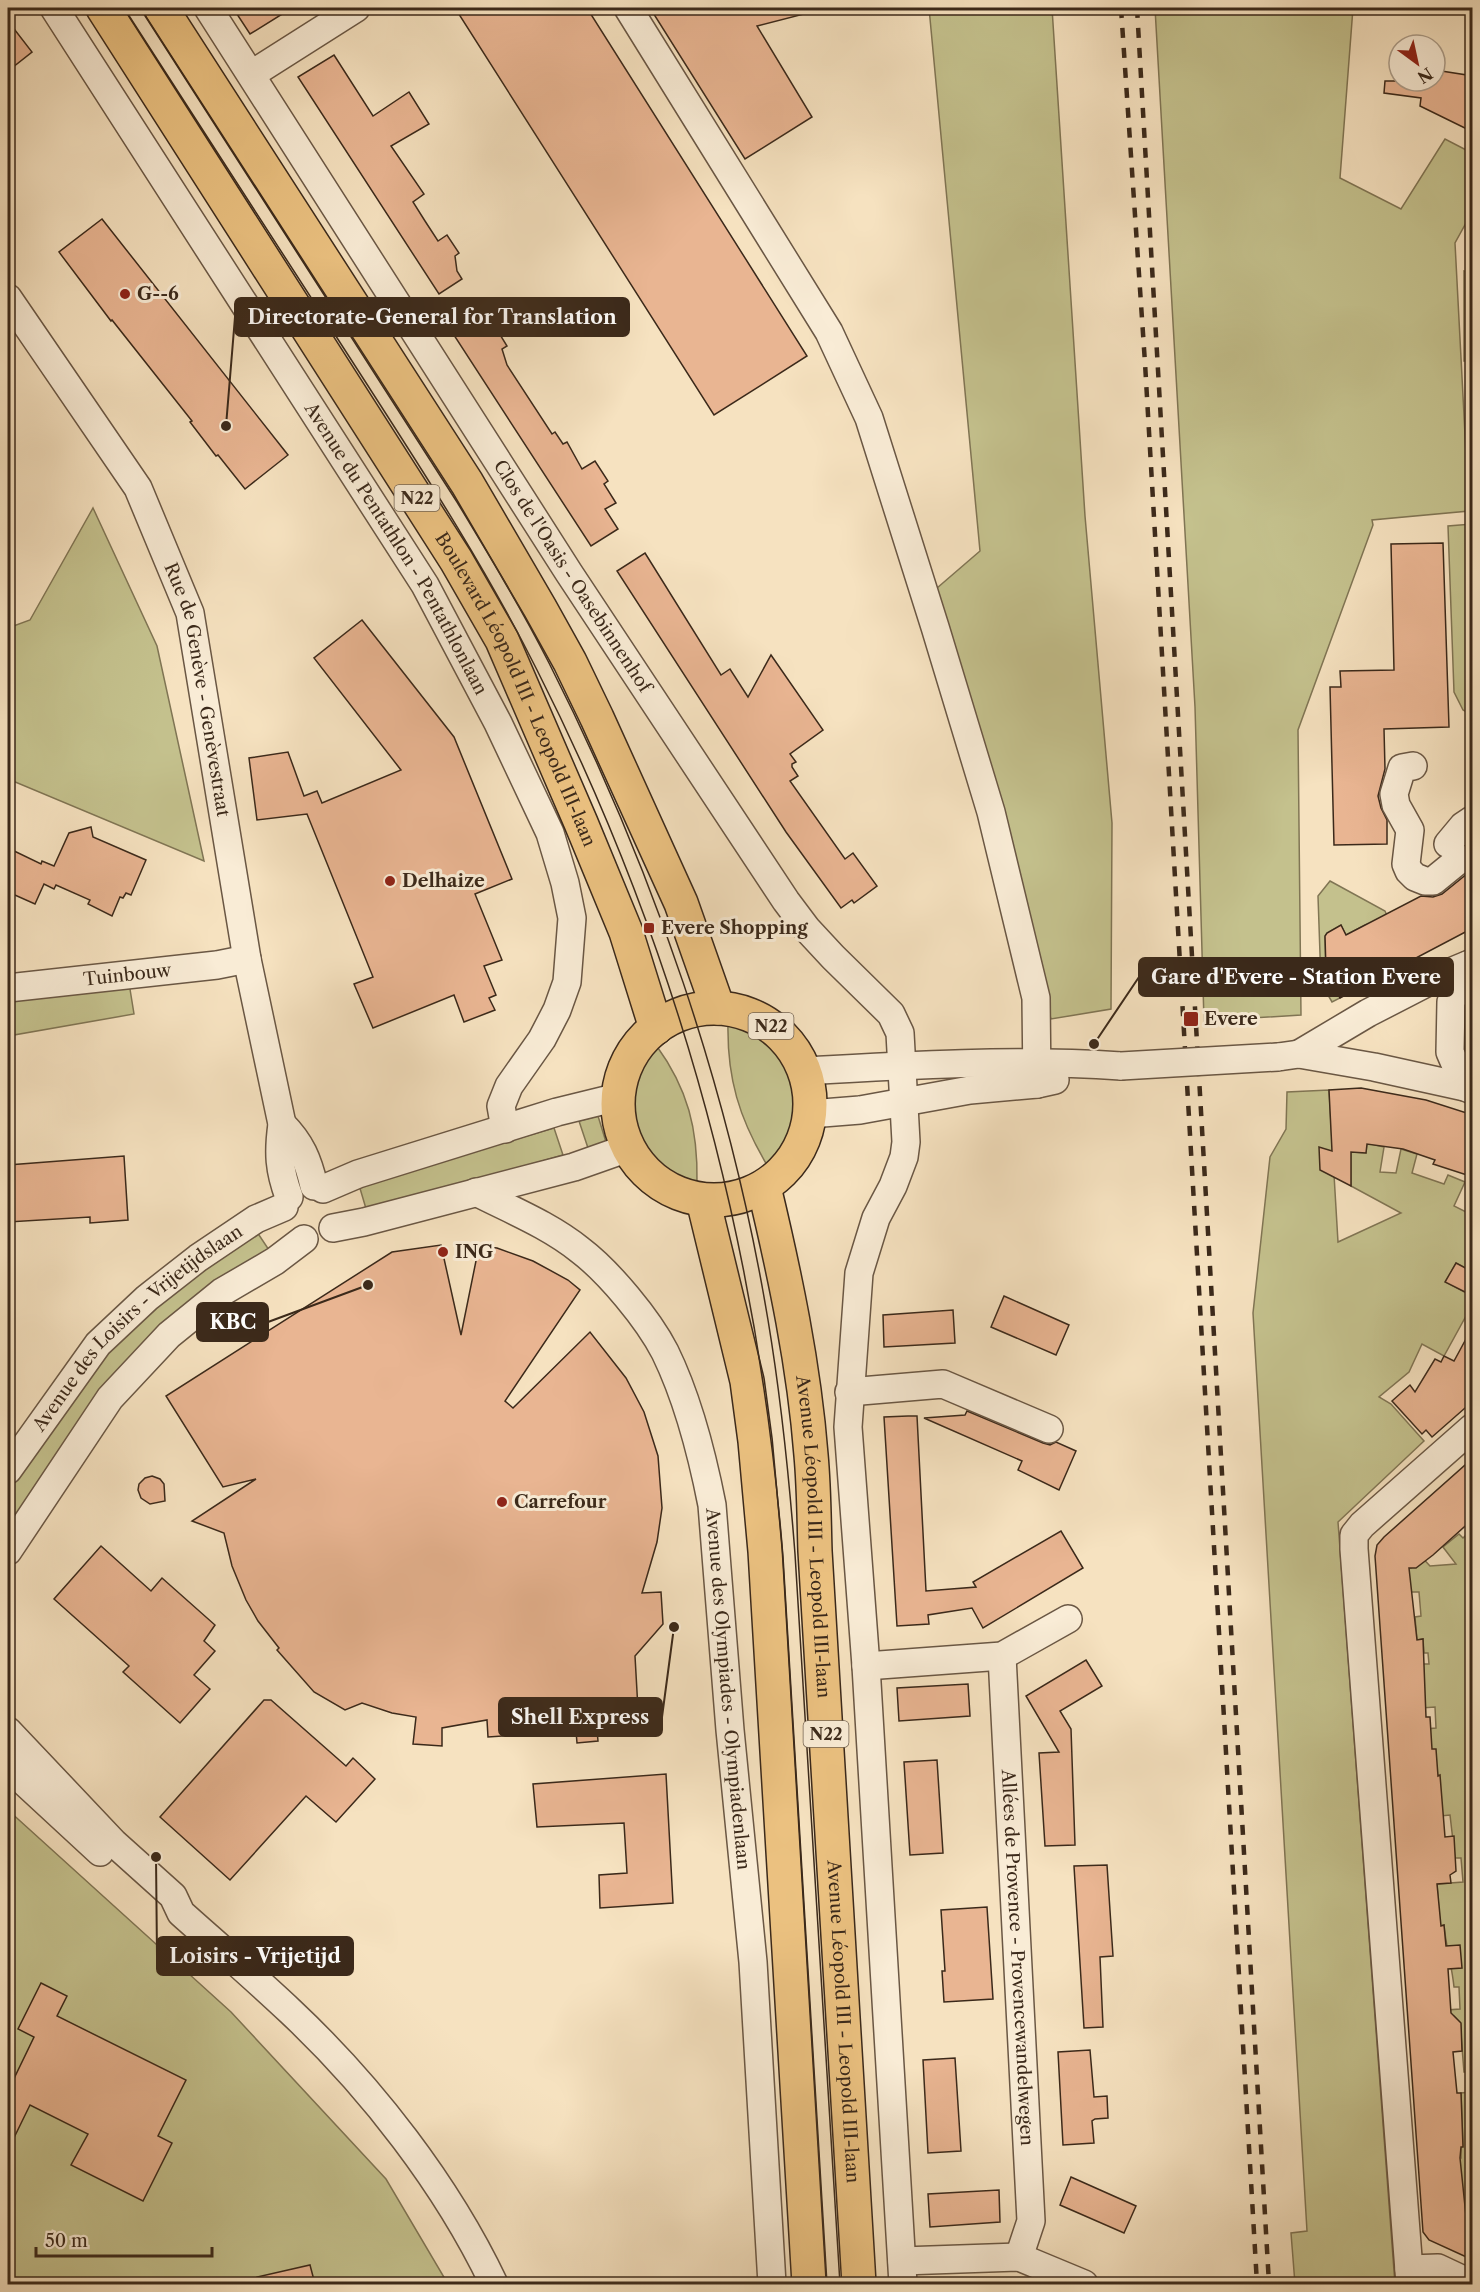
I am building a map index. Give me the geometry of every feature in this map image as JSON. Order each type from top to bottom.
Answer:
[{"type":"main road","name":"Boulevard Léopold III - Leopold III-laan","points":[[102,8],[456,560],[502,640],[626,932],[656,1028]]},
{"type":"main road","name":"N22","points":[[160,8],[467,483],[545,617],[592,708],[681,903],[718,1008]]},
{"type":"main road","name":"N22","points":[[705,1008],[718,1008],[746,1013],[771,1027],[791,1046],[804,1071],[809,1092],[810,1114],[805,1135],[796,1156],[782,1173],[754,1192],[730,1199],[703,1200],[680,1195],[659,1184],[641,1168],[628,1148],[619,1123],[618,1096],[624,1070],[637,1047],[656,1028],[680,1014],[705,1008]]},
{"type":"main road","name":"Avenue Léopold III - Leopold III-laan","points":[[764,1187],[781,1256],[796,1337],[812,1458],[815,1551],[859,2284]]},
{"type":"main road","name":"N22","points":[[703,1200],[747,1381],[755,1441],[765,1551],[809,2284]]},
{"type":"street","name":"Avenue du Pentathlon - Pentathlonlaan","points":[[54,8],[425,585],[498,723],[550,833],[565,883],[572,918],[567,982],[557,1010],[542,1039],[509,1086],[501,1106],[505,1129]]},
{"type":"street","name":"Clos de l'Oasis - Oasebinnenhof","points":[[208,8],[569,573],[786,901],[826,950],[891,1014],[900,1032],[902,1102]]},
{"type":"street","points":[[252,74],[356,8]]},
{"type":"street","points":[[627,8],[829,332],[869,418],[991,812],[1035,998],[1037,1074]]},
{"type":"street","name":"Rue de Genève - Genèvestraat","points":[[8,298],[138,488],[190,613],[247,960],[282,1124],[278,1150],[280,1175],[286,1202]]},
{"type":"street","points":[[1413,766],[1402,768],[1394,795],[1396,805],[1410,830],[1406,864],[1414,877],[1433,881],[1454,851],[1463,826],[1473,820]]},
{"type":"street","name":"Tuinbouw","points":[[8,988],[247,960]]},
{"type":"street","points":[[1288,1056],[1436,978],[1470,964]]},
{"type":"street","points":[[1469,1088],[1450,1052],[1451,1002],[1470,964]]},
{"type":"street","points":[[810,1114],[860,1110],[970,1090],[1037,1074],[1121,1066],[1288,1056],[1374,1067],[1469,1088]]},
{"type":"street","points":[[804,1071],[902,1066],[1037,1074]]},
{"type":"street","points":[[618,1096],[319,1187],[300,1188],[286,1202],[286,1223],[296,1236],[304,1239],[320,1238],[333,1228],[574,1167],[628,1148]]},
{"type":"street","points":[[902,1102],[906,1142],[904,1157],[893,1186],[876,1218],[859,1273],[848,1427],[866,1666],[903,2273],[1018,2257],[1084,2284]]},
{"type":"street","name":"Rue de Genève - Genèvestraat","points":[[282,1124],[296,1138],[319,1187]]},
{"type":"street","points":[[319,1187],[330,1194],[338,1211],[333,1228]]},
{"type":"street","name":"Avenue des Olympiades - Olympiadenlaan","points":[[476,1192],[547,1227],[581,1250],[633,1304],[664,1351],[681,1392],[705,1469],[712,1505],[730,1730],[753,1962],[772,2284]]},
{"type":"street","name":"Avenue des Loisirs - Vrijetijdslaan","points":[[8,1470],[106,1336],[147,1298],[198,1258],[286,1202]]},
{"type":"street","name":"Avenue des Loisirs - Vrijetijdslaan","points":[[8,1551],[110,1398],[162,1343],[222,1292],[280,1258],[304,1239]]},
{"type":"street","points":[[849,1392],[943,1384],[1049,1430]]},
{"type":"street","points":[[1473,1428],[1362,1525],[1354,1535],[1410,2277],[1438,2268],[1473,2284]]},
{"type":"street","points":[[866,1666],[1002,1656],[1068,1619]]},
{"type":"street","name":"Allées de Provence - Provencewandelwegen","points":[[1002,1656],[1031,2221],[1018,2257]]},
{"type":"street","points":[[8,1731],[114,1843],[173,1896],[181,1913]]},
{"type":"street","points":[[8,1767],[128,1877],[164,1907],[181,1913],[292,2012],[363,2088],[447,2201],[494,2284]]},
{"type":"shaded area","points":[[929,8],[1052,8],[1085,516],[1112,823],[1111,1009],[1051,1019],[922,601],[980,551]]},
{"type":"shaded area","points":[[1155,8],[1353,8],[1340,178],[1401,209],[1445,139],[1472,153],[1472,212],[1455,243],[1469,511],[1372,520],[1373,525],[1298,730],[1301,1015],[1204,1021],[1195,707]]},
{"type":"shaded area","points":[[1464,271],[1472,273],[1472,361],[1464,361]]},
{"type":"shaded area","points":[[93,508],[157,646],[204,861],[8,779],[8,628],[30,620]]},
{"type":"shaded area","points":[[1472,524],[1472,715],[1463,710],[1454,692],[1448,526]]},
{"type":"shaded area","points":[[1330,881],[1385,911],[1388,918],[1365,925],[1346,935],[1341,925],[1327,933],[1325,937],[1326,971],[1340,998],[1332,1002],[1321,983],[1318,896]]},
{"type":"shaded area","points":[[129,983],[134,1014],[8,1036],[8,996]]},
{"type":"shaded area","points":[[728,1024],[745,1029],[772,1048],[782,1061],[788,1076],[792,1092],[791,1126],[782,1148],[767,1165],[749,1131],[737,1097],[730,1062]]},
{"type":"shaded area","points":[[656,1045],[676,1078],[689,1110],[696,1145],[697,1183],[675,1176],[657,1163],[644,1146],[636,1126],[632,1105],[634,1084],[642,1063]]},
{"type":"shaded area","points":[[1329,1090],[1338,1242],[1401,1213],[1351,1186],[1351,1152],[1366,1153],[1367,1143],[1384,1147],[1380,1172],[1396,1173],[1401,1149],[1417,1154],[1412,1173],[1444,1184],[1448,1175],[1465,1182],[1454,1206],[1468,1213],[1472,1205],[1472,1272],[1456,1263],[1446,1282],[1472,1296],[1472,1305],[1444,1356],[1422,1344],[1409,1372],[1379,1397],[1391,1404],[1424,1441],[1338,1522],[1395,2284],[1295,2284],[1291,2233],[1307,2231],[1253,1313],[1270,1157],[1286,1129],[1287,1092]]},
{"type":"shaded area","points":[[598,1116],[606,1142],[588,1148],[579,1121]]},
{"type":"shaded area","points":[[554,1128],[563,1155],[367,1212],[359,1185]]},
{"type":"shaded area","points":[[255,1229],[271,1253],[207,1293],[8,1535],[8,1483],[41,1435],[140,1314]]},
{"type":"shaded area","points":[[1472,1529],[1472,2217],[1469,2217],[1466,2223],[1454,2158],[1461,2158],[1461,2147],[1463,2146],[1461,2093],[1471,2092],[1470,2072],[1464,2072],[1460,2022],[1454,2016],[1450,2016],[1447,2010],[1460,2009],[1459,1987],[1454,1987],[1444,1925],[1440,1926],[1437,1884],[1463,1882],[1461,1858],[1455,1858],[1450,1815],[1430,1817],[1425,1729],[1436,1728],[1435,1707],[1421,1708],[1423,1664],[1429,1664],[1428,1653],[1424,1653],[1423,1639],[1417,1640],[1415,1617],[1421,1616],[1419,1592],[1410,1592],[1407,1568],[1411,1568],[1410,1558],[1417,1552],[1430,1566],[1456,1564],[1443,1547],[1459,1534],[1463,1538]]},
{"type":"shaded area","points":[[8,1810],[231,2012],[386,2179],[448,2284],[8,2284]]},
{"type":"building","points":[[233,8],[292,8],[250,34]]},
{"type":"building","points":[[455,8],[587,8],[807,356],[714,415]]},
{"type":"building","points":[[650,8],[804,8],[804,14],[757,26],[812,117],[745,159]]},
{"type":"building","points":[[8,21],[32,52],[8,71]]},
{"type":"building","points":[[334,55],[373,116],[409,92],[429,124],[391,146],[424,194],[413,202],[425,221],[438,241],[447,235],[459,253],[455,256],[457,271],[462,279],[439,294],[298,77]]},
{"type":"building","points":[[1447,72],[1473,76],[1473,132],[1420,106],[1421,98],[1384,93],[1385,81],[1387,81],[1387,93],[1447,93]]},
{"type":"building","points":[[102,219],[288,455],[245,489],[218,455],[216,456],[190,422],[192,421],[111,321],[59,252]]},
{"type":"building","points":[[474,313],[487,334],[496,328],[507,346],[502,349],[507,365],[552,434],[555,432],[563,444],[567,442],[582,469],[595,461],[608,481],[604,484],[616,503],[605,509],[618,529],[591,546],[450,329]]},
{"type":"building","points":[[1443,543],[1449,727],[1384,729],[1385,769],[1378,796],[1387,820],[1387,844],[1334,845],[1330,687],[1341,687],[1340,671],[1394,670],[1391,544]]},
{"type":"building","points":[[645,553],[721,675],[730,669],[748,697],[771,655],[823,730],[790,754],[796,762],[792,764],[792,767],[798,776],[790,781],[845,859],[853,853],[877,886],[854,903],[852,900],[841,908],[786,832],[617,571]]},
{"type":"building","name":"Delhaize","points":[[362,620],[454,737],[512,879],[475,894],[502,960],[484,966],[496,995],[489,998],[495,1010],[464,1022],[454,995],[373,1028],[354,984],[373,977],[307,814],[257,820],[249,758],[288,752],[304,796],[317,791],[322,803],[401,770],[314,658]]},
{"type":"building","points":[[91,827],[93,837],[146,860],[131,895],[126,893],[123,898],[120,897],[112,916],[88,904],[90,900],[56,885],[54,889],[44,884],[35,904],[8,892],[8,848],[41,864],[42,861],[54,866],[69,833]]},
{"type":"building","points":[[1473,869],[1473,928],[1340,998],[1326,971],[1325,936],[1327,933],[1341,925],[1346,935],[1421,896],[1433,897],[1442,894]]},
{"type":"building","points":[[1361,1088],[1426,1100],[1473,1115],[1473,1177],[1433,1164],[1435,1160],[1403,1149],[1367,1144],[1366,1153],[1351,1152],[1351,1186],[1320,1170],[1319,1147],[1332,1151],[1329,1090]]},
{"type":"building","points":[[124,1156],[128,1220],[90,1223],[90,1217],[8,1222],[8,1165]]},
{"type":"building","name":"Carrefour","points":[[441,1245],[461,1335],[479,1246],[497,1248],[533,1261],[568,1280],[580,1290],[505,1401],[513,1408],[590,1332],[626,1378],[644,1412],[658,1456],[662,1508],[657,1542],[642,1593],[661,1592],[663,1624],[635,1656],[639,1727],[597,1730],[598,1741],[577,1743],[576,1731],[488,1737],[487,1720],[442,1728],[442,1746],[413,1744],[416,1717],[392,1713],[362,1703],[345,1710],[314,1692],[277,1650],[279,1648],[258,1621],[246,1600],[232,1566],[224,1533],[192,1521],[256,1479],[223,1487],[166,1396],[392,1252]]},
{"type":"building","points":[[1456,1263],[1473,1272],[1473,1296],[1445,1282]]},
{"type":"building","points":[[1004,1296],[1069,1325],[1056,1355],[991,1327]]},
{"type":"building","points":[[953,1310],[955,1343],[884,1347],[883,1315]]},
{"type":"building","points":[[1473,1326],[1473,1401],[1432,1437],[1426,1430],[1422,1434],[1392,1401],[1410,1385],[1415,1392],[1435,1359],[1441,1362],[1444,1356],[1454,1361]]},
{"type":"building","points":[[967,1411],[1043,1443],[1050,1445],[1056,1442],[1076,1451],[1059,1490],[1018,1470],[1022,1461],[924,1418],[965,1415]]},
{"type":"building","points":[[917,1416],[926,1591],[976,1587],[973,1582],[1061,1531],[1083,1568],[983,1628],[972,1608],[928,1615],[929,1624],[897,1626],[884,1417]]},
{"type":"building","points":[[1473,1458],[1473,1519],[1433,1555],[1416,1568],[1409,1568],[1417,1640],[1423,1639],[1426,1717],[1430,1717],[1432,1749],[1436,1749],[1445,1837],[1454,1836],[1456,1871],[1450,1875],[1451,1883],[1437,1884],[1441,1926],[1444,1925],[1446,1946],[1460,1945],[1462,1968],[1448,1969],[1451,2013],[1461,2023],[1462,2051],[1453,2052],[1457,2093],[1461,2093],[1463,2147],[1461,2147],[1460,2158],[1466,2216],[1473,2217],[1473,2260],[1429,2240],[1423,2232],[1375,1556],[1377,1545],[1384,1537]]},
{"type":"building","points":[[152,1476],[160,1479],[164,1484],[165,1501],[150,1504],[141,1498],[138,1490],[139,1484],[145,1478]]},
{"type":"building","points":[[101,1546],[151,1591],[162,1578],[215,1625],[204,1641],[215,1651],[194,1675],[210,1689],[180,1723],[123,1672],[129,1666],[54,1599]]},
{"type":"building","points":[[1086,1660],[1102,1686],[1060,1711],[1071,1729],[1075,1845],[1045,1846],[1039,1753],[1059,1752],[1026,1696]]},
{"type":"building","points":[[968,1684],[970,1716],[899,1721],[897,1688]]},
{"type":"building","points":[[264,1700],[271,1700],[346,1766],[353,1758],[375,1779],[336,1822],[306,1796],[230,1880],[160,1817]]},
{"type":"building","points":[[937,1760],[943,1853],[910,1855],[904,1762]]},
{"type":"building","points":[[666,1774],[673,1903],[600,1908],[599,1875],[627,1873],[624,1823],[537,1827],[533,1784]]},
{"type":"building","points":[[1107,1865],[1113,1956],[1100,1957],[1103,2027],[1084,2028],[1074,1866]]},
{"type":"building","points":[[987,1907],[993,1999],[944,2002],[942,1971],[945,1971],[941,1910]]},
{"type":"building","points":[[41,1983],[67,1996],[57,2016],[186,2080],[158,2136],[172,2143],[143,2201],[71,2165],[88,2134],[30,2105],[8,2150],[8,2091],[34,2037],[18,2029]]},
{"type":"building","points":[[1090,2050],[1094,2097],[1107,2096],[1108,2118],[1092,2121],[1094,2143],[1063,2145],[1058,2052]]},
{"type":"building","points":[[955,2058],[961,2151],[928,2153],[923,2060]]},
{"type":"building","points":[[1071,2177],[1136,2206],[1124,2233],[1060,2205]]},
{"type":"building","points":[[999,2190],[1000,2222],[930,2227],[928,2194]]},
{"type":"building","points":[[310,2265],[315,2284],[258,2284],[257,2277]]},
{"type":"tram line","points":[[124,8],[401,437],[494,590],[537,670],[587,776],[632,883],[671,991],[704,1101],[732,1213],[754,1326],[771,1441],[783,1557],[827,2284]]},
{"type":"tram line","points":[[140,8],[457,502],[538,642],[587,741],[622,820],[654,901],[709,1066],[752,1235],[768,1320],[784,1437],[795,1554],[840,2284]]},
{"type":"railway","points":[[1121,8],[1145,363],[1257,2284]]},
{"type":"railway","points":[[1137,8],[1269,2284]]},
{"type":"place","name":"G--6","points":[[125,294]]},
{"type":"place","name":"Directorate-General for Translation","points":[[226,426]]},
{"type":"place","name":"Delhaize","points":[[390,881]]},
{"type":"place","name":"Evere Shopping","points":[[649,928]]},
{"type":"place","name":"Evere","points":[[1191,1019]]},
{"type":"place","name":"Gare d'Evere - Station Evere","points":[[1094,1044]]},
{"type":"place","name":"ING","points":[[443,1252]]},
{"type":"place","name":"KBC","points":[[368,1285]]},
{"type":"place","name":"Carrefour","points":[[502,1502]]},
{"type":"place","name":"Shell Express","points":[[674,1627]]},
{"type":"place","name":"Loisirs - Vrijetijd","points":[[156,1857]]}]
